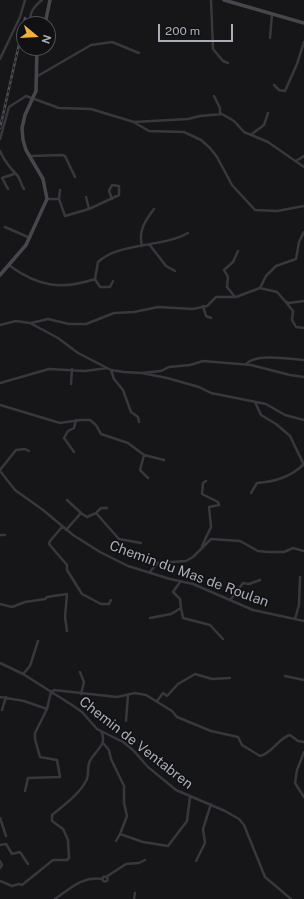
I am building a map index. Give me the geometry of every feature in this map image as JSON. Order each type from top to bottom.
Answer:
[{"type":"street","points":[[0,59],[20,17],[24,0]]},
{"type":"street","points":[[31,16],[33,6],[42,0]]},
{"type":"street","points":[[47,16],[50,0]]},
{"type":"street","points":[[211,0],[213,49],[223,60],[228,63]]},
{"type":"street","points":[[224,0],[304,24]]},
{"type":"street","points":[[270,38],[272,14]]},
{"type":"street","points":[[36,77],[91,45],[112,42],[139,53]]},
{"type":"street","points":[[274,85],[280,90],[285,91],[297,64],[304,42]]},
{"type":"street","points":[[0,275],[10,266],[30,238],[47,199],[43,179],[29,156],[24,144],[22,128],[25,115],[36,91],[37,56]]},
{"type":"street","points":[[0,139],[9,107],[26,96],[58,108],[91,109],[134,122],[149,131],[184,132],[201,140],[217,157],[232,185],[255,210],[277,211],[304,206]]},
{"type":"street","points":[[214,96],[220,108],[220,114]]},
{"type":"street","points":[[252,135],[264,125],[268,113]]},
{"type":"street","points":[[134,122],[188,119],[220,114],[231,119],[244,132],[268,142],[304,167]]},
{"type":"street","points":[[0,151],[3,159],[16,174],[24,189]]},
{"type":"street","points":[[29,156],[65,156],[75,177]]},
{"type":"street","points":[[296,161],[304,156]]},
{"type":"street","points":[[8,189],[2,178],[16,174]]},
{"type":"street","points":[[60,190],[58,199],[65,216],[89,209],[112,199],[120,194],[119,186],[112,185],[109,191],[112,199]]},
{"type":"street","points":[[86,197],[89,209]]},
{"type":"street","points":[[47,199],[58,199]]},
{"type":"street","points":[[142,246],[140,235],[142,225],[154,209]]},
{"type":"street","points":[[5,228],[30,238]]},
{"type":"street","points":[[260,288],[266,276],[276,266],[296,259],[299,242],[304,232]]},
{"type":"street","points":[[113,281],[110,287],[100,288],[95,278],[98,262],[100,260],[116,250],[176,239],[188,233]]},
{"type":"street","points":[[150,244],[166,266],[175,271]]},
{"type":"street","points":[[236,297],[227,287],[228,277],[224,270],[234,262],[238,251]]},
{"type":"street","points":[[10,266],[32,278],[60,286],[78,284],[95,278]]},
{"type":"street","points":[[0,325],[16,322],[30,323],[48,319],[69,324],[86,324],[114,313],[134,312],[158,307],[181,309],[207,306],[216,297],[236,297],[260,288],[277,292],[293,311],[292,320],[296,327],[304,328]]},
{"type":"street","points":[[285,301],[289,303],[304,301]]},
{"type":"street","points":[[203,306],[206,316],[211,318]]},
{"type":"street","points":[[30,323],[58,338],[78,353],[111,370],[141,373],[167,378],[200,387],[211,393],[266,404],[285,415],[304,420]]},
{"type":"street","points":[[246,365],[249,361],[268,357],[304,360]]},
{"type":"street","points":[[141,373],[161,371],[170,367],[190,365],[203,361],[246,365],[304,377]]},
{"type":"street","points":[[0,383],[49,369],[72,369],[85,371],[108,368]]},
{"type":"street","points":[[71,384],[72,369]]},
{"type":"street","points":[[111,370],[114,379],[123,390],[131,412],[138,417],[139,422]]},
{"type":"street","points":[[251,493],[256,483],[268,482],[289,476],[304,464],[290,436],[276,424],[261,415],[255,402]]},
{"type":"street","points":[[0,405],[60,423],[76,420],[90,420],[96,425],[101,434],[128,443],[144,455],[164,460]]},
{"type":"street","points":[[74,452],[64,438],[68,431],[74,428],[76,420]]},
{"type":"street","points":[[0,471],[14,451],[25,449],[29,451]]},
{"type":"street","points":[[144,455],[140,470],[148,478]]},
{"type":"street","name":"Chemin du Mas de Roulan","points":[[0,471],[15,490],[43,510],[66,530],[100,552],[128,566],[180,582],[193,584],[254,610],[304,621]]},
{"type":"street","points":[[202,548],[211,527],[209,507],[218,505],[218,502],[202,494],[203,483],[206,482]]},
{"type":"street","points":[[67,500],[87,517],[96,514],[101,508],[107,508]]},
{"type":"street","points":[[66,530],[81,513]]},
{"type":"street","points":[[96,514],[119,539],[140,543]]},
{"type":"street","points":[[62,527],[49,544],[67,565],[67,570],[76,586],[82,594],[101,604],[109,604],[111,600]]},
{"type":"street","points":[[0,536],[5,535]]},
{"type":"street","points":[[150,572],[158,563],[186,561],[194,557],[212,539],[240,541],[258,551],[284,552],[293,548],[304,551]]},
{"type":"street","points":[[295,619],[299,605],[300,577]]},
{"type":"street","points":[[231,599],[243,583],[249,584],[260,580]]},
{"type":"street","points":[[180,582],[173,592],[180,599],[183,618],[210,625],[223,639]]},
{"type":"street","points":[[0,604],[12,607],[25,602],[68,594],[65,616],[67,631]]},
{"type":"street","points":[[150,618],[171,614],[181,608]]},
{"type":"street","points":[[23,674],[30,666],[38,641]]},
{"type":"street","name":"Chemin de Ventabren","points":[[0,663],[23,674],[82,712],[92,724],[101,731],[122,742],[133,750],[148,768],[167,781],[176,790],[190,797],[211,804],[242,821],[265,877],[291,899]]},
{"type":"street","points":[[80,672],[84,682],[81,694]]},
{"type":"street","points":[[157,701],[163,693],[168,696],[178,684],[195,674],[212,679],[230,678]]},
{"type":"street","points":[[285,676],[304,680]]},
{"type":"street","points":[[25,791],[28,778],[60,777],[58,762],[40,757],[35,739],[35,733],[47,709],[51,692],[54,690],[117,698],[141,694],[157,701],[172,711],[177,717],[211,731],[238,737],[242,745],[260,756],[268,752],[286,736],[290,735],[298,741],[304,742]]},
{"type":"street","points":[[126,720],[128,695]]},
{"type":"street","points":[[0,697],[6,697],[47,709]]},
{"type":"street","points":[[2,710],[6,697]]},
{"type":"street","points":[[101,731],[104,737],[104,743],[109,750],[111,760],[124,786],[124,802],[128,816],[116,841]]},
{"type":"street","points":[[0,881],[12,886],[19,884],[22,886],[53,860],[67,860],[69,858],[68,840],[63,829],[52,821],[52,815],[63,808],[86,780],[91,760],[104,743]]},
{"type":"street","points":[[304,752],[297,770],[295,783],[304,797]]},
{"type":"street","points":[[120,834],[143,842],[168,846],[187,821],[190,797]]},
{"type":"street","points":[[196,861],[205,842],[203,829],[211,804]]},
{"type":"street","points":[[0,818],[6,836]]},
{"type":"street","points":[[0,846],[6,844],[12,854],[20,852],[28,864]]},
{"type":"street","points":[[55,899],[78,882],[96,878],[103,879],[126,864],[139,863],[145,860]]},
{"type":"street","points":[[0,861],[2,865],[0,868]]},
{"type":"street","points":[[134,899],[135,894]]},
{"type":"railway","points":[[0,128],[16,56]]}]
